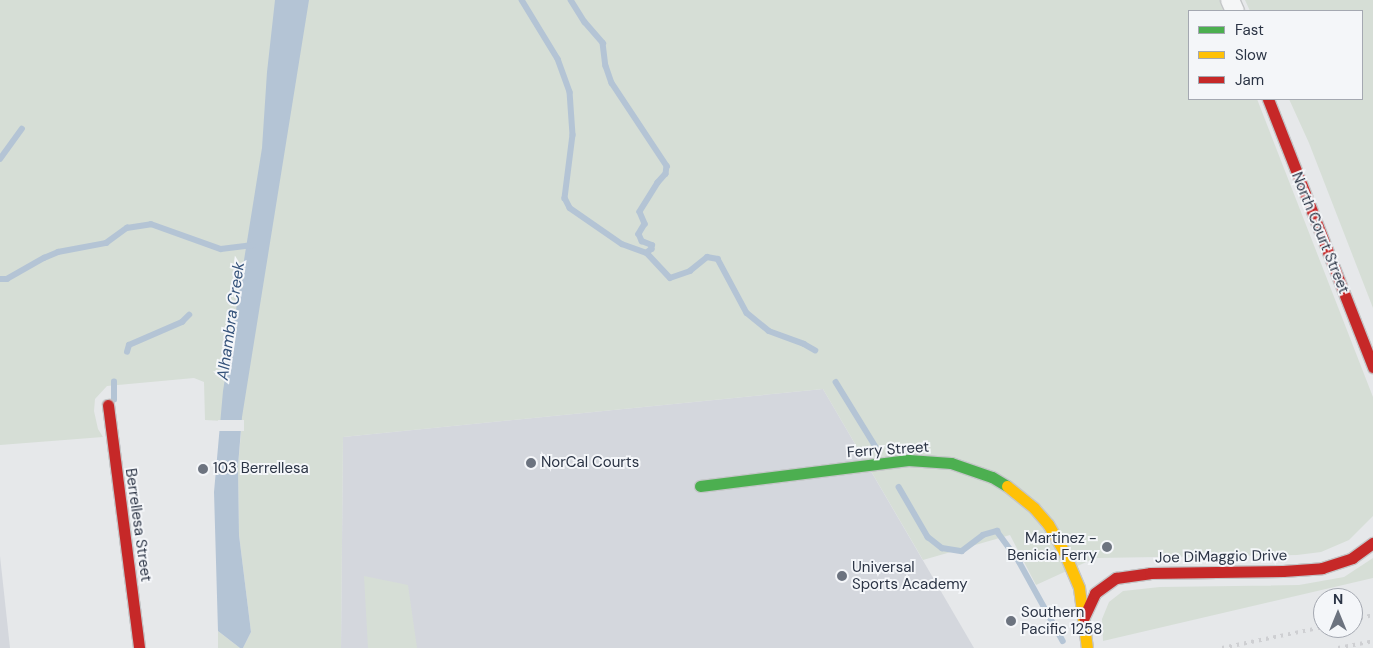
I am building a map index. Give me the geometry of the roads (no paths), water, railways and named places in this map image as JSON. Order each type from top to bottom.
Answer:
[{"type":"street","name":"North Court Street","points":[[1268,100],[1373,367]]},
{"type":"street","name":"Berrellesa Street","points":[[108,405],[139,648]]},
{"type":"street","name":"Ferry Street","points":[[700,486],[908,460],[931,460],[966,467],[992,477],[1015,491],[1034,508],[1048,524],[1074,570],[1084,617],[1087,648]]},
{"type":"street","name":"Joe DiMaggio Drive","points":[[1084,617],[1095,593],[1116,578],[1150,573],[1283,572],[1322,568],[1352,558],[1373,543]]},
{"type":"water","points":[[275,0],[309,0],[242,417],[238,466],[239,535],[251,632],[243,648],[240,648],[218,631],[214,492],[223,391],[262,148],[267,72]]},
{"type":"waterway","points":[[522,0],[558,59],[570,92],[573,135],[565,198],[570,208],[622,244],[647,253],[670,278],[690,271],[707,257],[718,259],[747,313],[769,331],[815,350]]},
{"type":"waterway","points":[[571,0],[585,22],[603,43],[606,66],[612,83],[667,166],[666,174],[658,183],[640,212],[645,224],[639,234],[642,241],[652,245],[652,249],[647,253]]},
{"type":"waterway","points":[[0,159],[22,129]]},
{"type":"waterway","points":[[0,279],[7,279],[58,252],[106,243],[127,228],[151,224],[221,249],[253,245]]},
{"type":"waterway","points":[[127,352],[129,345],[182,322],[189,315]]},
{"type":"waterway","points":[[114,382],[114,400]]},
{"type":"waterway","points":[[836,382],[876,447]]},
{"type":"waterway","points":[[899,487],[928,537],[942,548],[962,551],[983,535],[997,531],[1020,563],[1063,641]]},
{"type":"railway","points":[[1363,618],[1373,615]]},
{"type":"railway","points":[[1222,648],[1313,629]]},
{"type":"railway","points":[[1338,648],[1373,641]]},
{"type":"place","name":"NorCal Courts","points":[[531,463]]},
{"type":"place","name":"103 Berrellesa","points":[[203,469]]},
{"type":"place","name":"Martinez - Benicia Ferry","points":[[1107,547]]},
{"type":"place","name":"Universal Sports Academy","points":[[842,576]]},
{"type":"place","name":"Southern Pacific 1258","points":[[1011,621]]},
{"type":"water label","name":"Alhambra Creek","points":[[231,321]]}]
